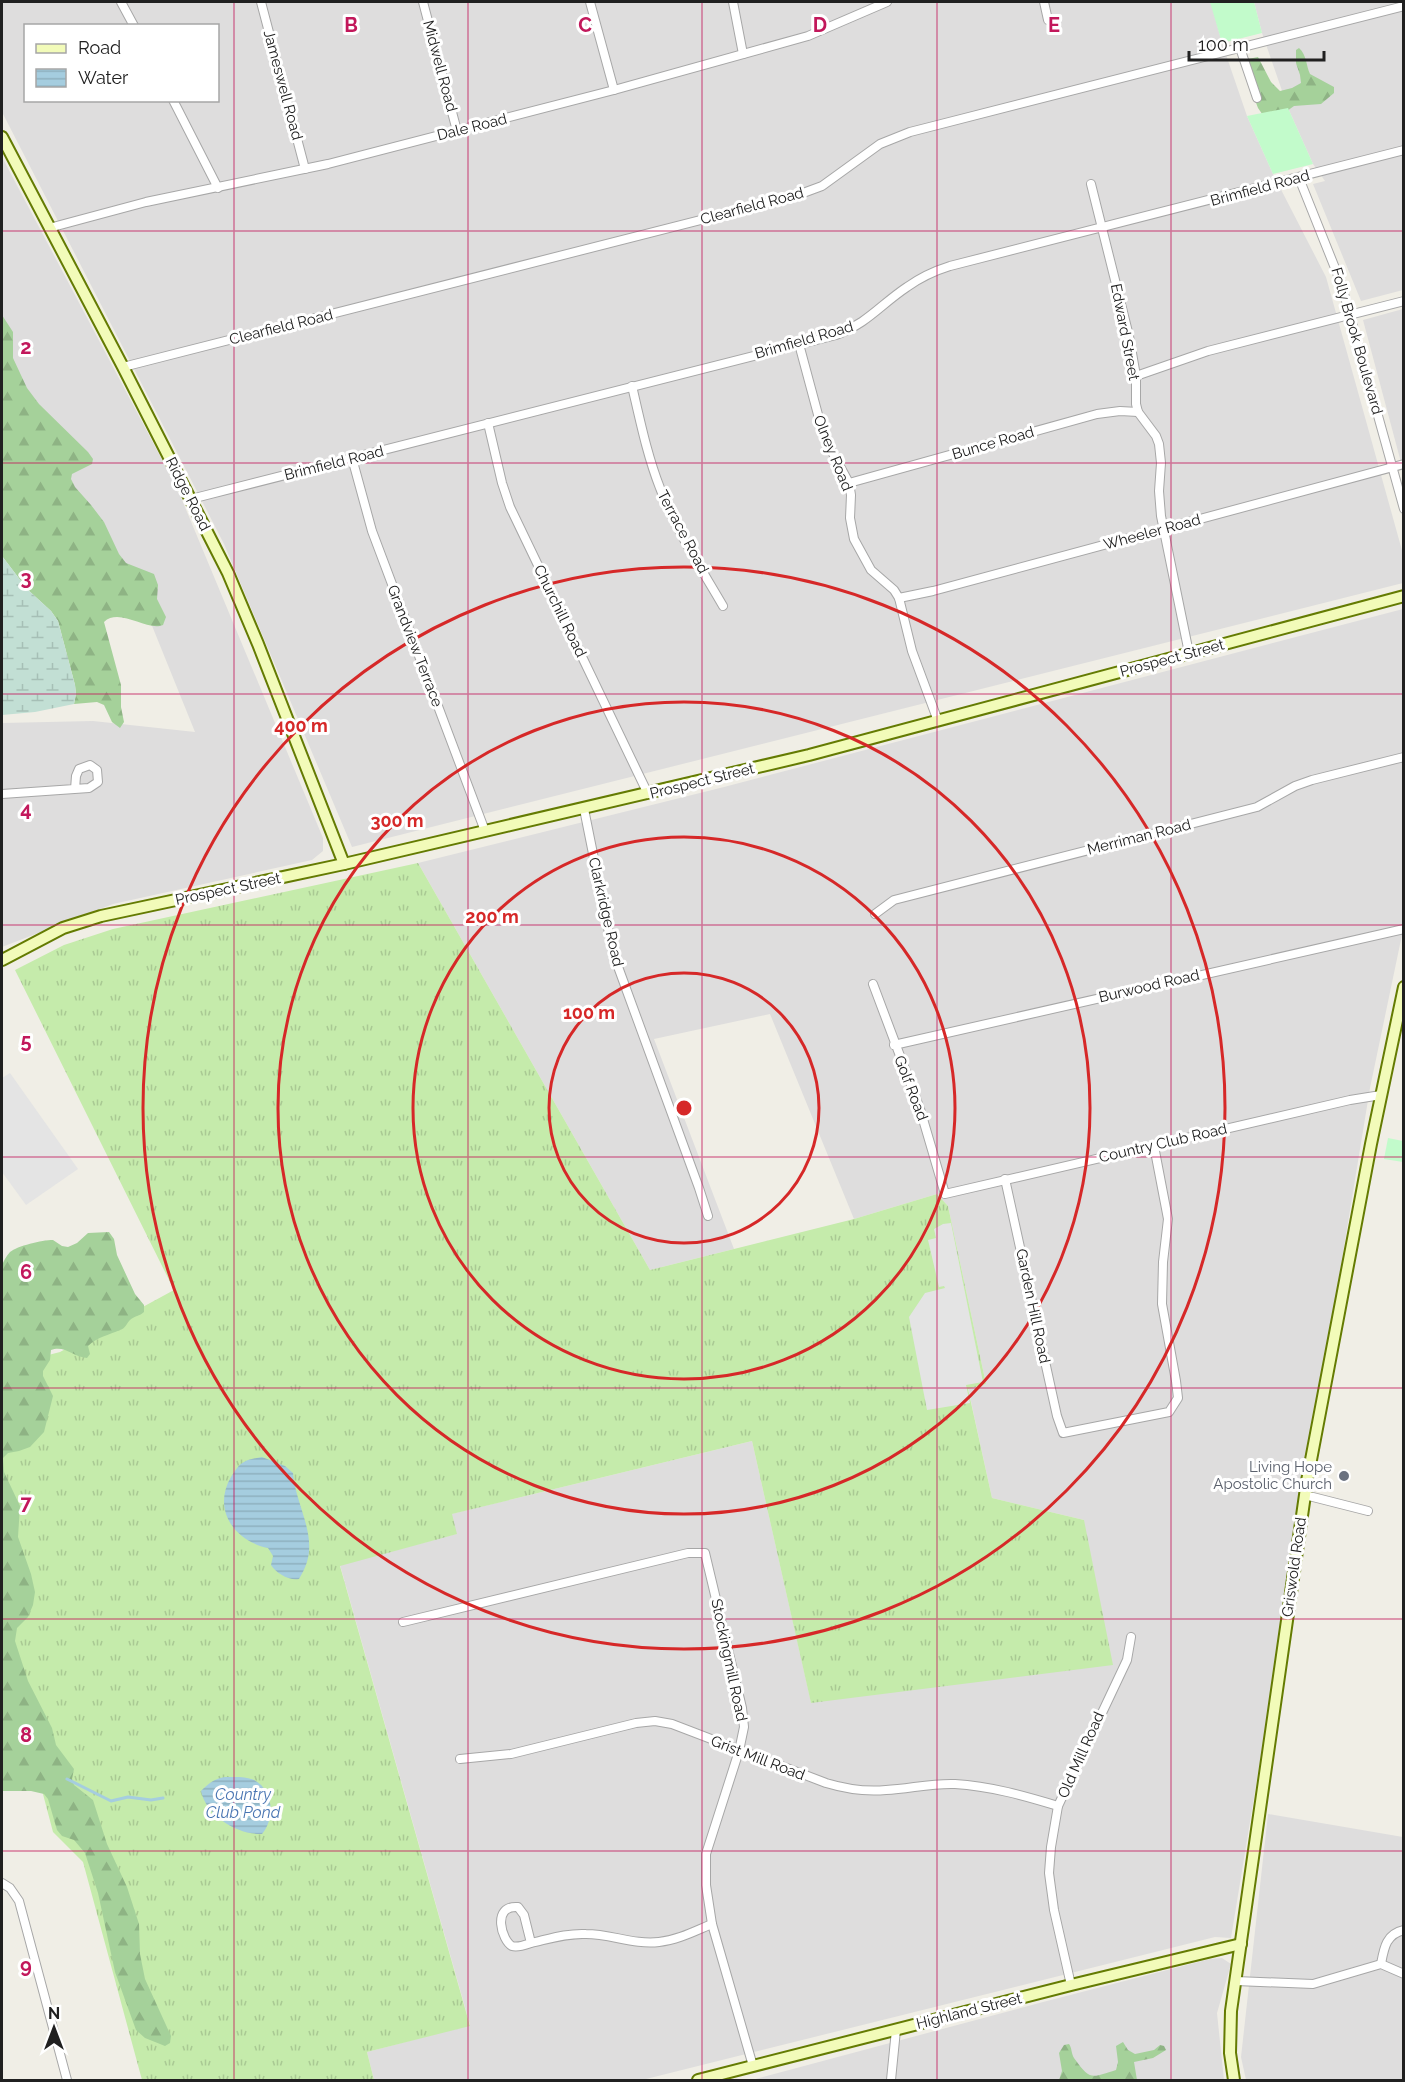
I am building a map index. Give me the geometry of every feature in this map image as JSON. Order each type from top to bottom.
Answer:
[{"type":"street","points":[[121,2],[133,24]]},
{"type":"street","name":"Jameswell Road","points":[[261,2],[305,169]]},
{"type":"street","name":"Midwell Road","points":[[423,2],[457,131]]},
{"type":"street","points":[[590,2],[614,90]]},
{"type":"street","points":[[733,2],[743,54]]},
{"type":"street","name":"Dale Road","points":[[49,228],[135,204],[305,169],[614,90],[808,36],[887,2]]},
{"type":"street","points":[[1044,2],[1048,20]]},
{"type":"street","name":"Clearfield Road","points":[[123,367],[795,196],[822,186],[871,150],[901,135],[1404,6]]},
{"type":"street","points":[[1240,48],[1257,98]]},
{"type":"street","points":[[173,102],[218,188]]},
{"type":"street","name":"Ridge Road","points":[[2,137],[191,499],[245,612],[344,864]]},
{"type":"street","name":"Brimfield Road","points":[[191,499],[836,334],[859,325],[904,289],[937,270],[1404,150]]},
{"type":"street","name":"Folly Brook Boulevard","points":[[1299,178],[1329,247],[1351,314],[1404,509]]},
{"type":"street","name":"Edward Street","points":[[1091,184],[1129,336],[1136,376],[1138,412]]},
{"type":"street","points":[[1136,376],[1208,351],[1404,301]]},
{"type":"street","name":"Olney Road","points":[[799,344],[819,422],[849,483],[851,530],[858,549],[871,570],[894,590],[899,598],[912,651],[938,721]]},
{"type":"street","name":"Terrace Road","points":[[632,386],[660,489],[678,528],[723,606]]},
{"type":"street","name":"Bunce Road","points":[[849,483],[1096,414],[1120,411],[1138,412]]},
{"type":"street","points":[[1138,412],[1156,436],[1159,444],[1161,463],[1159,497],[1189,653]]},
{"type":"street","name":"Churchill Road","points":[[488,423],[510,507],[648,794]]},
{"type":"street","name":"Grandview Terrace","points":[[352,458],[374,538],[485,831]]},
{"type":"street","name":"Wheeler Road","points":[[899,598],[933,591],[1404,464]]},
{"type":"street","name":"Prospect Street","points":[[2,960],[63,928],[101,916],[344,864],[648,794],[938,721],[1404,596]]},
{"type":"street","name":"Merriman Road","points":[[875,914],[894,900],[1257,807],[1295,786],[1404,757]]},
{"type":"street","points":[[2,794],[75,789]]},
{"type":"street","name":"Clarkridge Road","points":[[584,809],[613,952],[708,1216]]},
{"type":"street","name":"Burwood Road","points":[[894,1045],[1404,929]]},
{"type":"street","name":"Golf Road","points":[[873,984],[894,1045],[920,1109],[945,1194]]},
{"type":"street","name":"Griswold Road","points":[[1234,2080],[1229,2039],[1236,1981],[1305,1495],[1381,1095],[1404,987]]},
{"type":"street","name":"Country Club Road","points":[[945,1194],[1350,1100],[1381,1095]]},
{"type":"street","name":"Garden Hill Road","points":[[1005,1179],[1057,1416],[1063,1433],[1170,1412],[1178,1398],[1162,1304],[1163,1262],[1168,1219],[1154,1146]]},
{"type":"street","points":[[1305,1495],[1368,1511]]},
{"type":"street","name":"Stockingmill Road","points":[[403,1622],[688,1553],[705,1554],[742,1708],[744,1727],[739,1751],[706,1854],[706,1885],[712,1924],[753,2066]]},
{"type":"street","name":"Old Mill Road","points":[[1071,1985],[1054,1910],[1049,1873],[1058,1806],[1127,1660],[1131,1637]]},
{"type":"street","name":"Grist Mill Road","points":[[460,1759],[511,1754],[636,1723],[655,1721],[672,1724],[739,1751],[850,1790],[886,1790],[920,1785],[954,1784],[988,1787],[1058,1806]]},
{"type":"street","points":[[2,1883],[10,1888],[19,1901],[67,2080]]},
{"type":"street","points":[[531,1943],[524,1915],[518,1907],[510,1906],[503,1911],[500,1919],[507,1941],[510,1945],[519,1947],[564,1935],[587,1934],[639,1942],[658,1942],[680,1938],[712,1924]]},
{"type":"street","points":[[1381,1964],[1387,1940],[1394,1932],[1404,1930]]},
{"type":"street","name":"Highland Street","points":[[698,2080],[1241,1944]]},
{"type":"street","points":[[1236,1981],[1313,1984],[1381,1964],[1404,1974]]},
{"type":"street","points":[[891,2080],[896,2030]]},
{"type":"shaded area","points":[[2,2],[1211,2],[1222,43],[1247,116],[1273,174],[1326,277],[1403,554],[1403,583],[352,847],[224,544],[2,112]]},
{"type":"shaded area","points":[[1254,2],[1403,2],[1403,290],[1361,301],[1313,184],[1325,181],[1313,164],[1288,108],[1262,33]]},
{"type":"shaded area","points":[[2,157],[177,488],[323,838],[323,851],[312,860],[113,904],[2,947],[2,723],[93,721],[195,732],[142,601],[2,368]]},
{"type":"shaded area","points":[[1403,309],[1403,470],[1363,320]]},
{"type":"shaded area","points":[[1403,609],[1403,930],[1370,1088],[1231,1938],[1215,1937],[642,2080],[374,2080],[367,2052],[470,2025],[340,1565],[456,1534],[451,1514],[752,1441],[811,1702],[1084,1520],[992,1498],[968,1388],[986,1384],[948,1206],[937,1194],[854,1219],[770,1014],[654,1039],[734,1249],[650,1270],[418,863],[724,787]]},
{"type":"shaded area","points":[[10,1073],[78,1169],[26,1205],[2,1172],[2,1078]]},
{"type":"shaded area","points":[[951,1223],[983,1382],[966,1385],[970,1403],[927,1410],[909,1317],[925,1293],[945,1288],[944,1286],[939,1287],[928,1240],[936,1238],[934,1229]]},
{"type":"shaded area","points":[[1268,1814],[1403,1837],[1403,2080],[1246,2080],[1241,2057]]},
{"type":"shaded area","points":[[1222,1958],[1231,1964],[1217,2013],[1224,2080],[752,2080],[1043,2002],[1210,1959]]},
{"type":"green space","points":[[1210,2],[1254,2],[1262,33],[1222,43]]},
{"type":"green space","points":[[1299,48],[1305,57],[1310,74],[1334,87],[1334,93],[1321,104],[1294,106],[1269,124],[1258,108],[1241,63],[1243,60],[1258,57],[1271,82],[1280,91],[1292,88],[1301,83],[1296,63],[1296,50]]},
{"type":"green space","points":[[1288,108],[1313,164],[1273,174],[1247,116]]},
{"type":"green space","points":[[2,315],[13,332],[13,358],[27,388],[39,404],[93,459],[92,464],[72,474],[71,479],[75,487],[104,522],[119,554],[126,563],[154,574],[158,585],[157,599],[166,617],[163,625],[149,625],[118,617],[104,622],[121,685],[124,722],[120,728],[112,722],[104,705],[97,702],[74,704],[75,685],[58,621],[51,611],[27,589],[2,556]]},
{"type":"green space","points":[[2,556],[27,589],[51,611],[58,621],[75,685],[74,704],[35,712],[2,715]]},
{"type":"green space","points":[[418,863],[650,1270],[854,1219],[937,1194],[948,1206],[986,1384],[968,1389],[992,1498],[1084,1520],[1113,1665],[811,1703],[752,1441],[452,1514],[457,1534],[340,1566],[470,2026],[367,2052],[374,2080],[142,2080],[83,1862],[53,1832],[2,1639],[2,1367],[60,1352],[174,1290],[15,970],[64,945],[113,929]]},
{"type":"green space","points":[[1388,1138],[1403,1141],[1403,1162],[1384,1159]]},
{"type":"green space","points":[[109,1232],[114,1239],[117,1255],[135,1294],[144,1305],[144,1312],[129,1321],[122,1329],[99,1338],[88,1346],[90,1354],[87,1358],[61,1349],[51,1350],[50,1360],[43,1371],[43,1376],[53,1396],[44,1432],[30,1447],[8,1453],[3,1458],[4,1472],[20,1506],[18,1537],[35,1592],[28,1617],[17,1628],[15,1641],[28,1681],[52,1728],[56,1745],[74,1769],[72,1779],[74,1785],[93,1800],[107,1844],[127,1887],[139,1924],[140,1954],[145,1979],[171,2036],[170,2043],[165,2046],[145,2038],[136,2030],[115,1972],[98,1893],[85,1853],[74,1840],[62,1836],[57,1830],[48,1799],[44,1794],[31,1791],[2,1791],[2,1265],[10,1252],[36,1242],[53,1240],[68,1247],[77,1243],[88,1233]]},
{"type":"green space","points":[[1123,2042],[1128,2050],[1135,2054],[1154,2050],[1160,2045],[1166,2050],[1153,2058],[1134,2062],[1137,2080],[1059,2080],[1062,2071],[1059,2053],[1064,2045],[1069,2044],[1074,2058],[1084,2071],[1097,2076],[1116,2070],[1118,2062],[1116,2046]]},
{"type":"water","points":[[262,1457],[285,1466],[293,1473],[309,1540],[307,1562],[299,1579],[287,1578],[276,1571],[271,1565],[273,1556],[268,1548],[256,1544],[236,1531],[225,1512],[226,1489],[235,1470],[246,1461]]},
{"type":"water","name":"Country Club Pond","points":[[225,1777],[254,1780],[266,1791],[270,1813],[269,1821],[262,1834],[233,1827],[216,1816],[209,1808],[201,1791],[212,1782]]},
{"type":"waterway","points":[[67,1779],[111,1801],[128,1797],[151,1800],[163,1798]]},
{"type":"place","name":"Living Hope Apostolic Church","points":[[1344,1476]]}]
